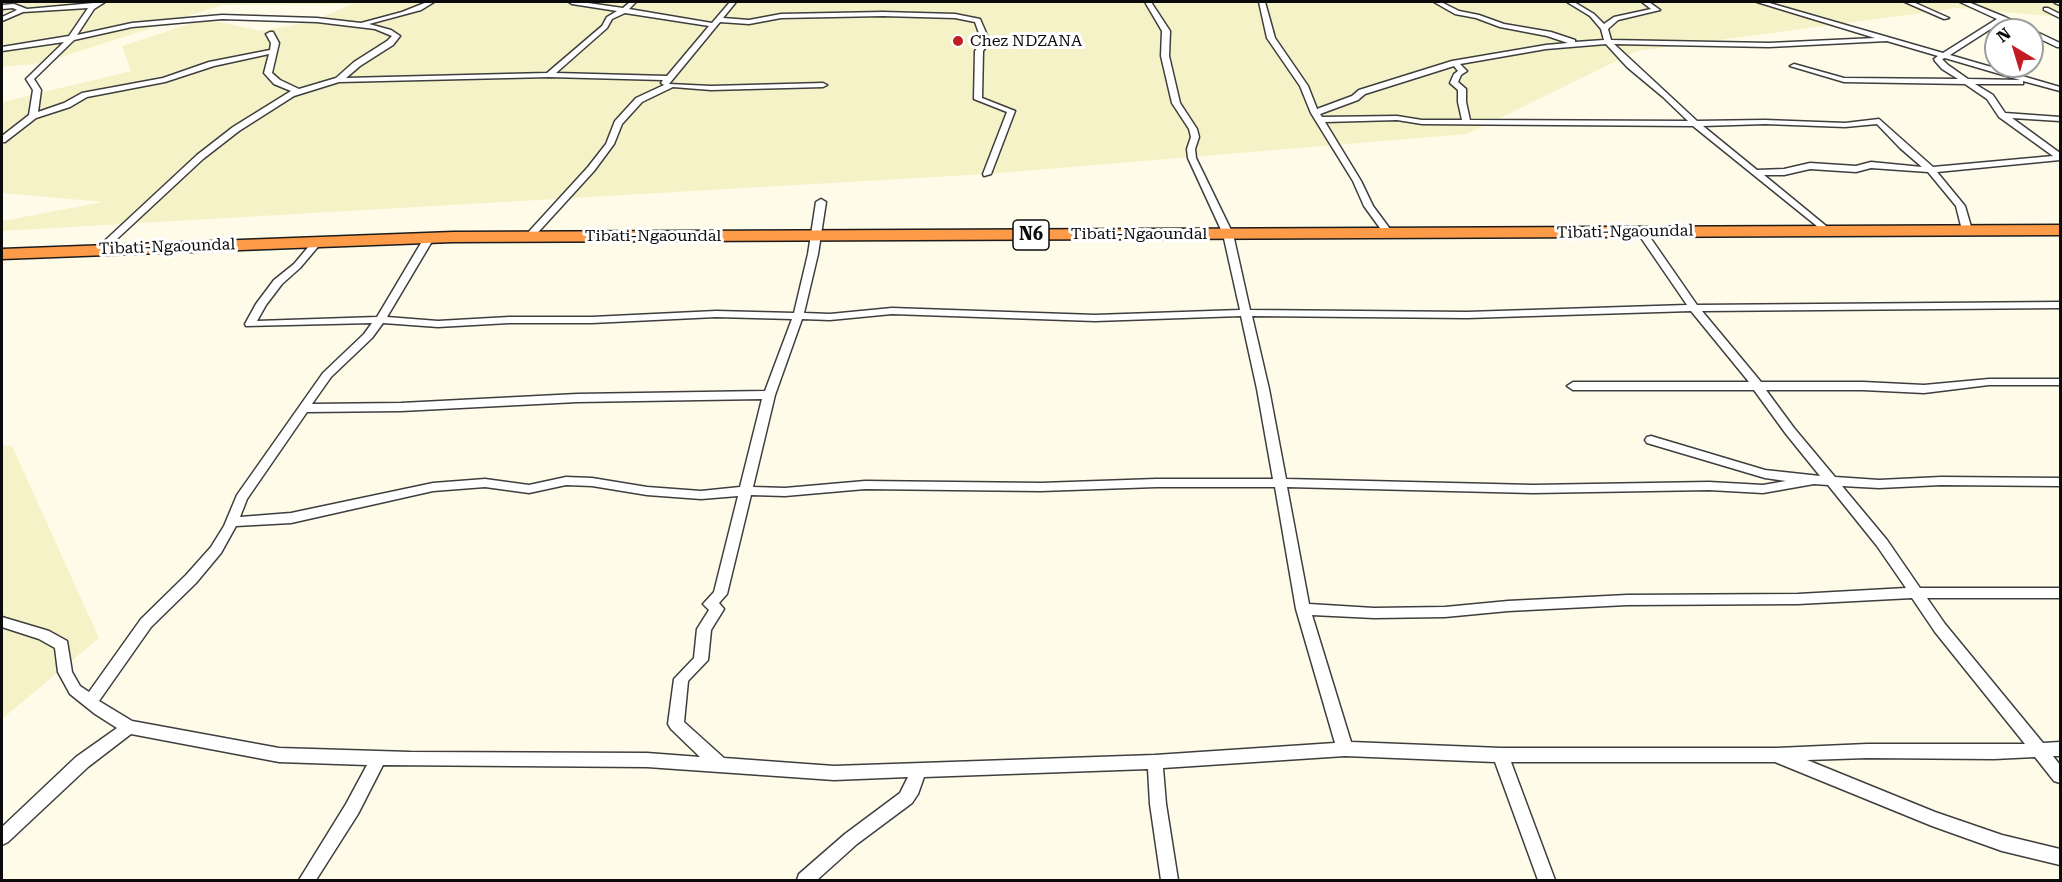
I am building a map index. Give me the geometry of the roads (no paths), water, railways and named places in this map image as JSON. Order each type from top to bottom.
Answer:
[{"type":"highway","name":"Tibati-Ngaoundal","points":[[2,254],[429,238],[2061,230]]},
{"type":"street","points":[[354,24],[419,9],[431,2]]},
{"type":"street","points":[[572,2],[715,23],[749,22],[781,16],[883,14],[955,16],[978,20],[986,42],[979,51],[978,99],[1011,111],[987,174]]},
{"type":"street","points":[[549,75],[605,27],[609,18],[625,10],[633,2]]},
{"type":"street","points":[[659,90],[733,2]]},
{"type":"street","points":[[1148,2],[1166,31],[1164,56],[1176,103],[1193,129],[1192,158],[1228,234],[1247,313],[1303,609],[1345,749]]},
{"type":"street","points":[[1262,2],[1271,38],[1304,86],[1317,116],[1357,181],[1369,206],[1388,233]]},
{"type":"street","points":[[1437,2],[1457,13],[1477,16],[1502,26],[1548,34],[1575,43]]},
{"type":"street","points":[[1570,2],[1592,15],[1604,28],[1608,42],[1630,65],[1666,94],[1695,124],[1828,232]]},
{"type":"street","points":[[1604,28],[1616,18],[1657,10],[1645,2]]},
{"type":"street","points":[[1760,2],[1984,67]]},
{"type":"street","points":[[1908,2],[1946,18]]},
{"type":"street","points":[[1963,2],[2003,18]]},
{"type":"street","points":[[2,19],[23,10],[98,3]]},
{"type":"street","points":[[33,116],[37,90],[30,79],[71,39],[98,3]]},
{"type":"street","points":[[2,7],[14,6],[23,10]]},
{"type":"street","points":[[389,30],[418,15],[419,9]]},
{"type":"street","points":[[2046,9],[2061,16]]},
{"type":"street","points":[[2,49],[71,39],[132,26],[213,17],[278,17],[354,24],[395,33],[396,38],[357,64],[339,80]]},
{"type":"street","points":[[1984,30],[1938,59],[1945,67],[1990,97],[2002,115],[2061,158]]},
{"type":"street","points":[[270,34],[275,43],[268,73],[277,82],[297,91]]},
{"type":"street","points":[[2044,37],[2061,45]]},
{"type":"street","points":[[1317,116],[1355,98],[1362,92],[1455,63],[1575,43],[1768,45],[1888,39]]},
{"type":"street","points":[[2,140],[33,116],[67,105],[85,94],[165,80],[212,64],[274,51]]},
{"type":"street","points":[[1455,63],[1463,71],[1458,74],[1454,83],[1462,89],[1466,120]]},
{"type":"street","points":[[1794,66],[1844,80],[1972,83],[2034,81]]},
{"type":"street","points":[[100,250],[219,141],[297,91],[339,80],[549,75],[669,78]]},
{"type":"street","points":[[1997,78],[2002,82]]},
{"type":"street","points":[[2023,78],[2061,89]]},
{"type":"street","points":[[529,237],[591,169],[610,144],[618,123],[639,100],[672,86],[711,88],[823,85]]},
{"type":"street","points":[[2002,115],[2061,119]]},
{"type":"street","points":[[1317,116],[1695,124],[1765,122],[1845,125],[1879,121],[1931,170],[1960,206],[1967,230]]},
{"type":"street","points":[[1754,173],[1810,166],[1856,169],[1871,165],[1931,170],[2061,158]]},
{"type":"street","points":[[720,765],[676,724],[681,679],[701,660],[704,629],[717,609],[710,604],[720,594],[769,395],[798,316],[821,202]]},
{"type":"street","points":[[1642,231],[1694,308],[1882,543],[1940,628],[2061,776]]},
{"type":"street","points":[[90,702],[146,623],[191,579],[216,550],[232,522],[241,498],[336,364],[368,336],[380,320],[429,238]]},
{"type":"street","points":[[318,242],[297,266],[278,282],[261,304],[250,324],[380,320],[438,324],[716,314],[840,316],[900,311],[1107,318],[1247,313],[1467,315],[1694,308],[2061,305]]},
{"type":"street","points":[[1573,386],[1863,386],[1924,389],[1989,382],[2061,382]]},
{"type":"street","points":[[305,408],[338,409],[577,398],[769,395]]},
{"type":"street","points":[[1651,440],[1765,474],[1814,480],[1879,484],[1941,481],[2061,482]]},
{"type":"street","points":[[232,522],[291,518],[432,487],[469,483],[504,484],[529,489],[577,481],[684,495],[746,491],[785,492],[865,485],[1029,487],[1156,483],[1280,483],[1533,489],[1709,486],[1763,489],[1814,480]]},
{"type":"street","points":[[1303,609],[1374,613],[1445,612],[1508,606],[1627,600],[1798,599],[1915,593],[2061,593]]},
{"type":"street","points":[[2,622],[44,635],[62,645],[68,681],[75,690],[129,727],[279,755],[378,759],[647,760],[834,773],[1155,762],[1345,749],[1501,755],[1777,755],[1867,751],[2061,749]]},
{"type":"street","points":[[2,837],[82,762],[129,727]]},
{"type":"street","points":[[1501,755],[1546,880]]},
{"type":"street","points":[[1777,755],[1932,819],[2002,843],[2061,857]]},
{"type":"street","points":[[307,880],[352,809],[378,759]]},
{"type":"street","points":[[1155,762],[1158,804],[1170,880]]},
{"type":"street","points":[[805,880],[851,839],[906,798],[912,789],[918,771]]},
{"type":"place","name":"Chez NDZANA","points":[[958,41]]}]
